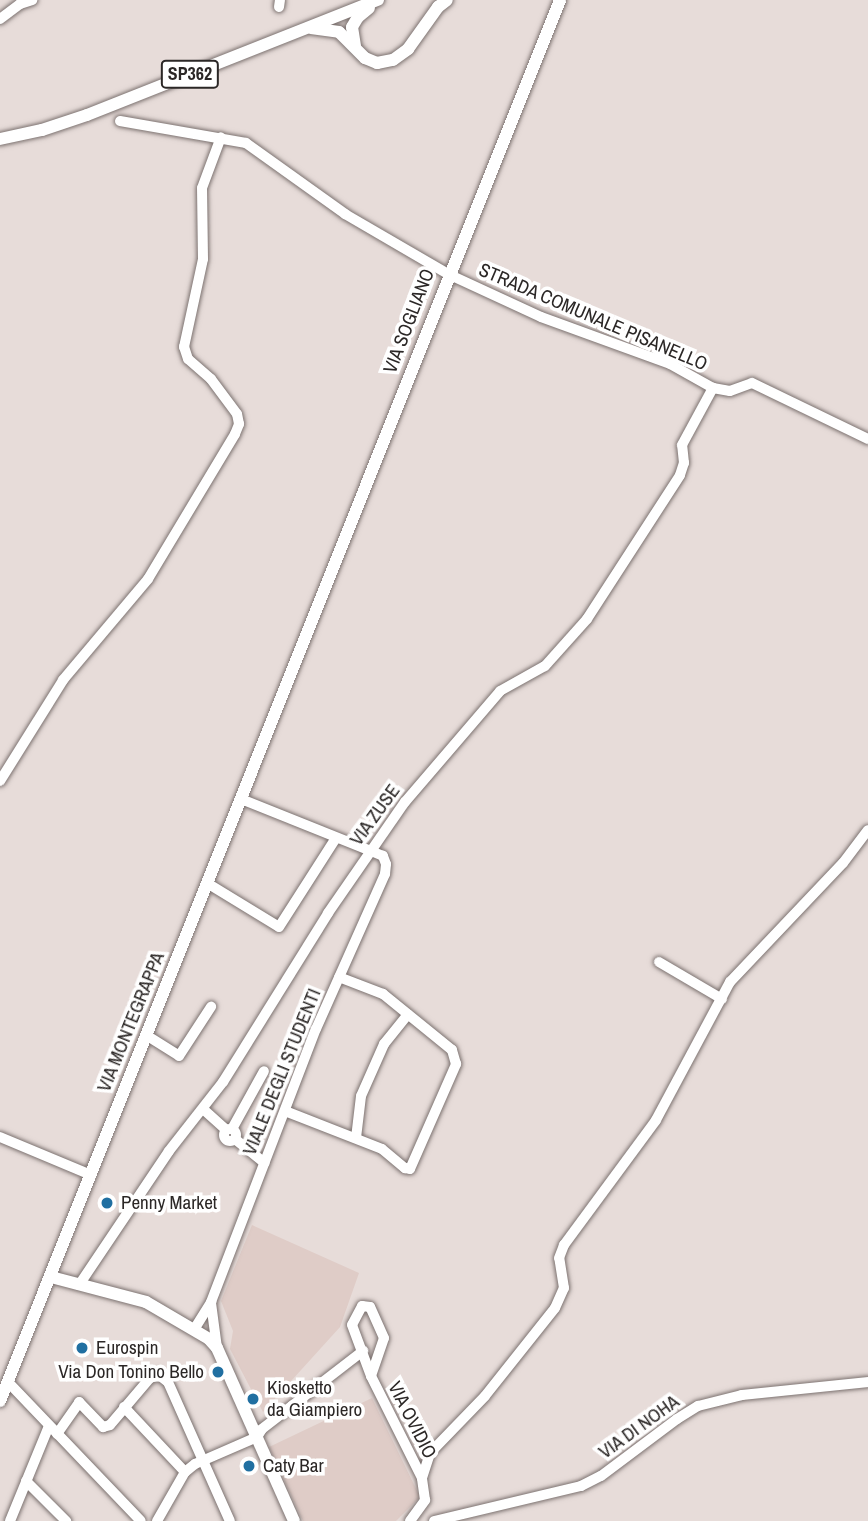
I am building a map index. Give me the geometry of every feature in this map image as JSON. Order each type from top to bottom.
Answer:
[{"type":"main road","name":"SP362","points":[[0,139],[87,116],[378,0]]},
{"type":"main road","points":[[355,46],[352,27],[358,17],[378,0]]},
{"type":"main road","points":[[307,27],[339,32],[365,58],[377,63],[393,61],[408,49],[438,7],[447,0]]},
{"type":"main road","name":"VIA SOGLIANO","points":[[299,658],[449,274],[560,0]]},
{"type":"main road","name":"VIA MONTEGRAPPA","points":[[0,1401],[299,658]]},
{"type":"main road","points":[[51,1277],[146,1302],[195,1328],[217,1348],[294,1521]]},
{"type":"street","points":[[0,19],[20,4],[32,0]]},
{"type":"street","name":"STRADA COMUNALE PISANELLO","points":[[120,121],[246,143],[345,214],[449,274],[541,317],[670,364],[713,388],[730,391],[752,383],[868,439]]},
{"type":"street","points":[[0,781],[63,680],[148,579],[235,435],[239,424],[237,414],[211,379],[188,359],[184,347],[203,258],[202,188],[221,137]]},
{"type":"street","name":"VIA ZUSE","points":[[79,1285],[132,1205],[253,1037],[322,923],[405,802],[500,691],[545,666],[587,619],[680,475],[684,464],[682,445],[713,388]]},
{"type":"street","points":[[241,799],[371,851]]},
{"type":"street","points":[[410,1521],[425,1500],[422,1478],[424,1467],[436,1445],[485,1396],[555,1308],[564,1288],[559,1258],[564,1245],[656,1120],[737,972],[843,863],[868,830]]},
{"type":"street","points":[[207,883],[279,926],[336,838]]},
{"type":"street","name":"VIALE DEGLI STUDENTI","points":[[195,1328],[211,1302],[339,978],[385,874],[383,856],[371,851]]},
{"type":"street","points":[[659,962],[722,999]]},
{"type":"street","points":[[285,1111],[383,1149],[405,1168],[414,1165],[456,1064],[452,1050],[383,995],[339,978]]},
{"type":"street","points":[[146,1035],[179,1055],[211,1007]]},
{"type":"street","points":[[356,1138],[361,1096],[384,1044],[408,1014]]},
{"type":"street","points":[[231,1132],[264,1071]]},
{"type":"street","points":[[203,1109],[265,1163]]},
{"type":"street","points":[[0,1137],[91,1175]]},
{"type":"street","points":[[211,1302],[217,1348]]},
{"type":"street","name":"VIA OVIDIO","points":[[371,1376],[384,1338],[370,1307],[362,1306],[352,1325],[371,1376],[422,1478]]},
{"type":"street","points":[[157,1521],[185,1472],[204,1460],[257,1437],[262,1429],[363,1351]]},
{"type":"street","points":[[10,1521],[26,1481],[53,1430],[79,1402],[103,1427],[110,1425],[150,1378],[159,1375],[168,1382],[230,1521]]},
{"type":"street","points":[[8,1382],[141,1521]]},
{"type":"street","name":"VIA DI NOHA","points":[[434,1521],[581,1486],[601,1476],[698,1406],[741,1395],[868,1382]]},
{"type":"street","points":[[124,1407],[185,1472]]},
{"type":"street","points":[[26,1481],[66,1521]]},
{"type":"shaded area","points":[[252,1225],[359,1273],[340,1327],[263,1412],[230,1349],[233,1331],[221,1301]]},
{"type":"shaded area","points":[[372,1398],[420,1497],[396,1521],[303,1521],[269,1447]]},
{"type":"place","name":"Penny Market","points":[[107,1203]]},
{"type":"place","name":"Eurospin","points":[[82,1348]]},
{"type":"place","name":"Via Don Tonino Bello","points":[[218,1372]]},
{"type":"place","name":"Kiosketto da Giampiero","points":[[253,1399]]},
{"type":"place","name":"Caty Bar","points":[[249,1466]]}]
